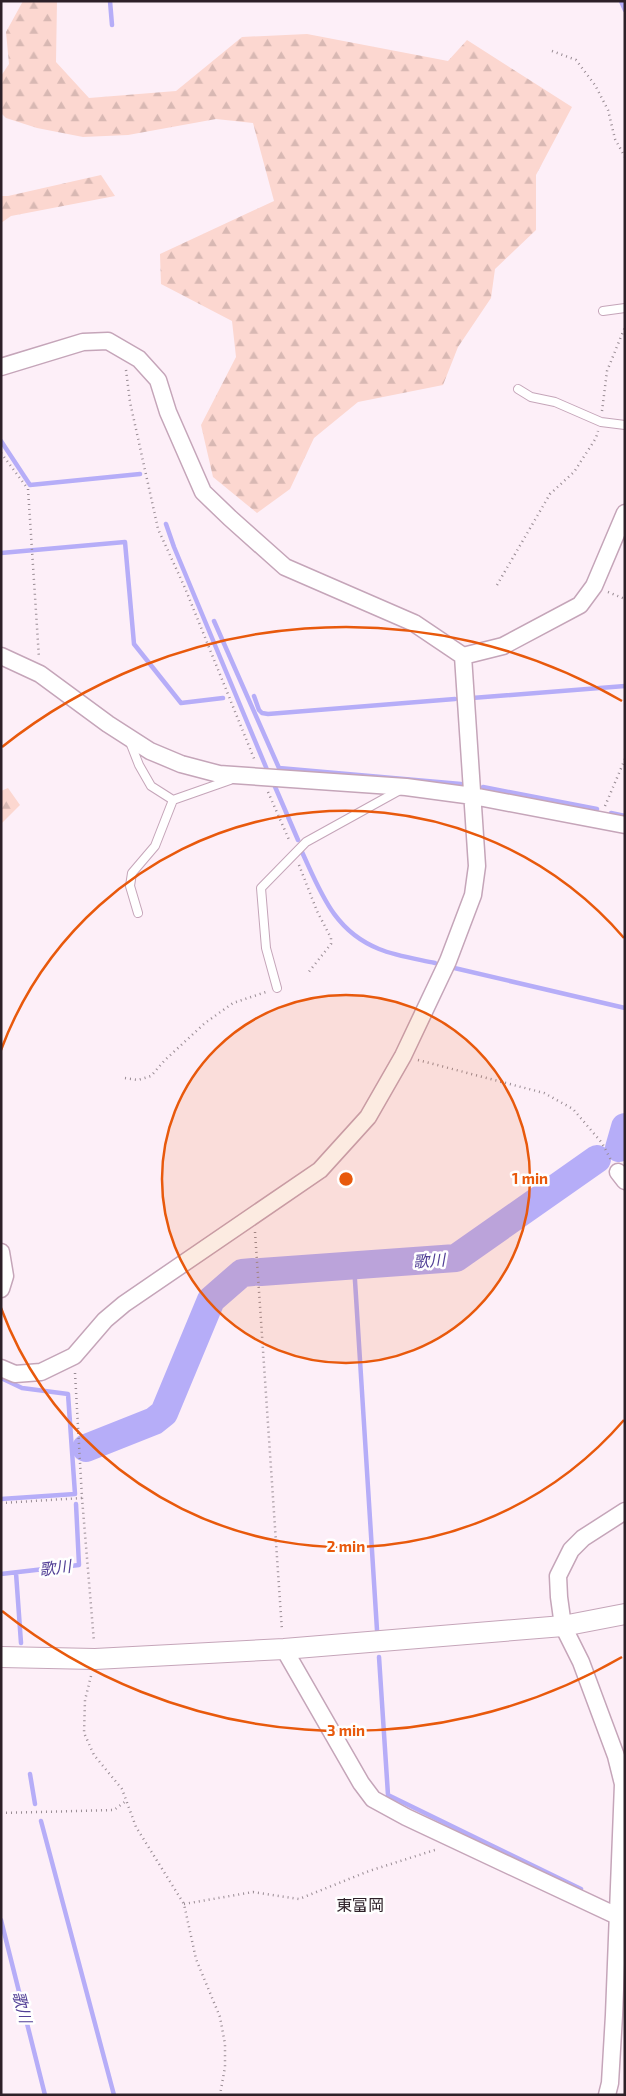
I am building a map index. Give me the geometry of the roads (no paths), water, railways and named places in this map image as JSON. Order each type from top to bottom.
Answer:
[{"type":"street","points":[[1,367],[83,342],[108,341],[139,358],[158,380],[168,412],[203,492],[230,518],[285,567],[414,623],[463,656],[503,646],[580,605],[594,586],[625,513]]},
{"type":"street","points":[[1,656],[40,674],[129,739],[150,751],[181,764],[219,774],[406,787],[473,796],[625,825]]},
{"type":"street","points":[[1,1368],[15,1374],[41,1372],[74,1356],[105,1320],[124,1304],[320,1170],[368,1117],[403,1056],[448,961],[473,896],[477,866],[463,656]]},
{"type":"street","points":[[1,1252],[5,1276],[1,1289]]},
{"type":"street","points":[[612,2091],[623,1784],[616,1756],[581,1662],[563,1626],[558,1576],[571,1550],[583,1538],[625,1511]]},
{"type":"street","points":[[1,1657],[95,1659],[284,1649],[563,1626],[625,1614]]},
{"type":"street","points":[[284,1649],[361,1783],[373,1799],[617,1916]]},
{"type":"lane","points":[[603,311],[625,308]]},
{"type":"lane","points":[[518,389],[532,396],[556,402],[601,422],[625,425]]},
{"type":"lane","points":[[129,739],[139,765],[151,786],[173,800]]},
{"type":"lane","points":[[138,913],[130,886],[132,873],[155,846],[173,800],[239,776]]},
{"type":"lane","points":[[277,988],[266,948],[261,888],[294,852],[306,842],[406,787]]},
{"type":"waterway","points":[[110,1],[112,25]]},
{"type":"waterway","points":[[621,1],[625,10]]},
{"type":"waterway","points":[[1,441],[30,485],[140,474]]},
{"type":"waterway","points":[[166,524],[268,772]]},
{"type":"waterway","points":[[1,553],[125,542],[134,644],[181,703],[223,698]]},
{"type":"waterway","points":[[214,621],[279,768],[461,784]]},
{"type":"waterway","points":[[472,698],[625,686]]},
{"type":"waterway","points":[[254,696],[259,710],[262,713],[268,714],[455,699]]},
{"type":"waterway","points":[[273,782],[298,840]]},
{"type":"waterway","points":[[483,787],[597,809]]},
{"type":"waterway","points":[[611,813],[625,816]]},
{"type":"waterway","points":[[302,852],[323,896],[340,921],[351,932],[379,949],[435,963]]},
{"type":"waterway","points":[[450,967],[625,1008]]},
{"type":"waterway","name":"歌川","points":[[619,1148],[625,1127]]},
{"type":"waterway","name":"歌川","points":[[261,1272],[456,1258],[597,1159]]},
{"type":"waterway","points":[[354,1265],[377,1630]]},
{"type":"waterway","name":"歌川","points":[[86,1448],[154,1421],[164,1413],[211,1300],[242,1273],[253,1272]]},
{"type":"waterway","points":[[1,1378],[22,1388],[68,1394],[75,1494],[1,1499]]},
{"type":"waterway","name":"歌川","points":[[1,1574],[79,1565],[76,1504]]},
{"type":"waterway","points":[[16,1573],[21,1643]]},
{"type":"waterway","points":[[379,1657],[388,1795],[581,1889]]},
{"type":"waterway","points":[[30,1774],[35,1804]]},
{"type":"waterway","points":[[41,1821],[114,2095]]},
{"type":"waterway","name":"歌川","points":[[1,1920],[45,2095]]},
{"type":"district","name":"東富岡","points":[[360,1904]]}]
